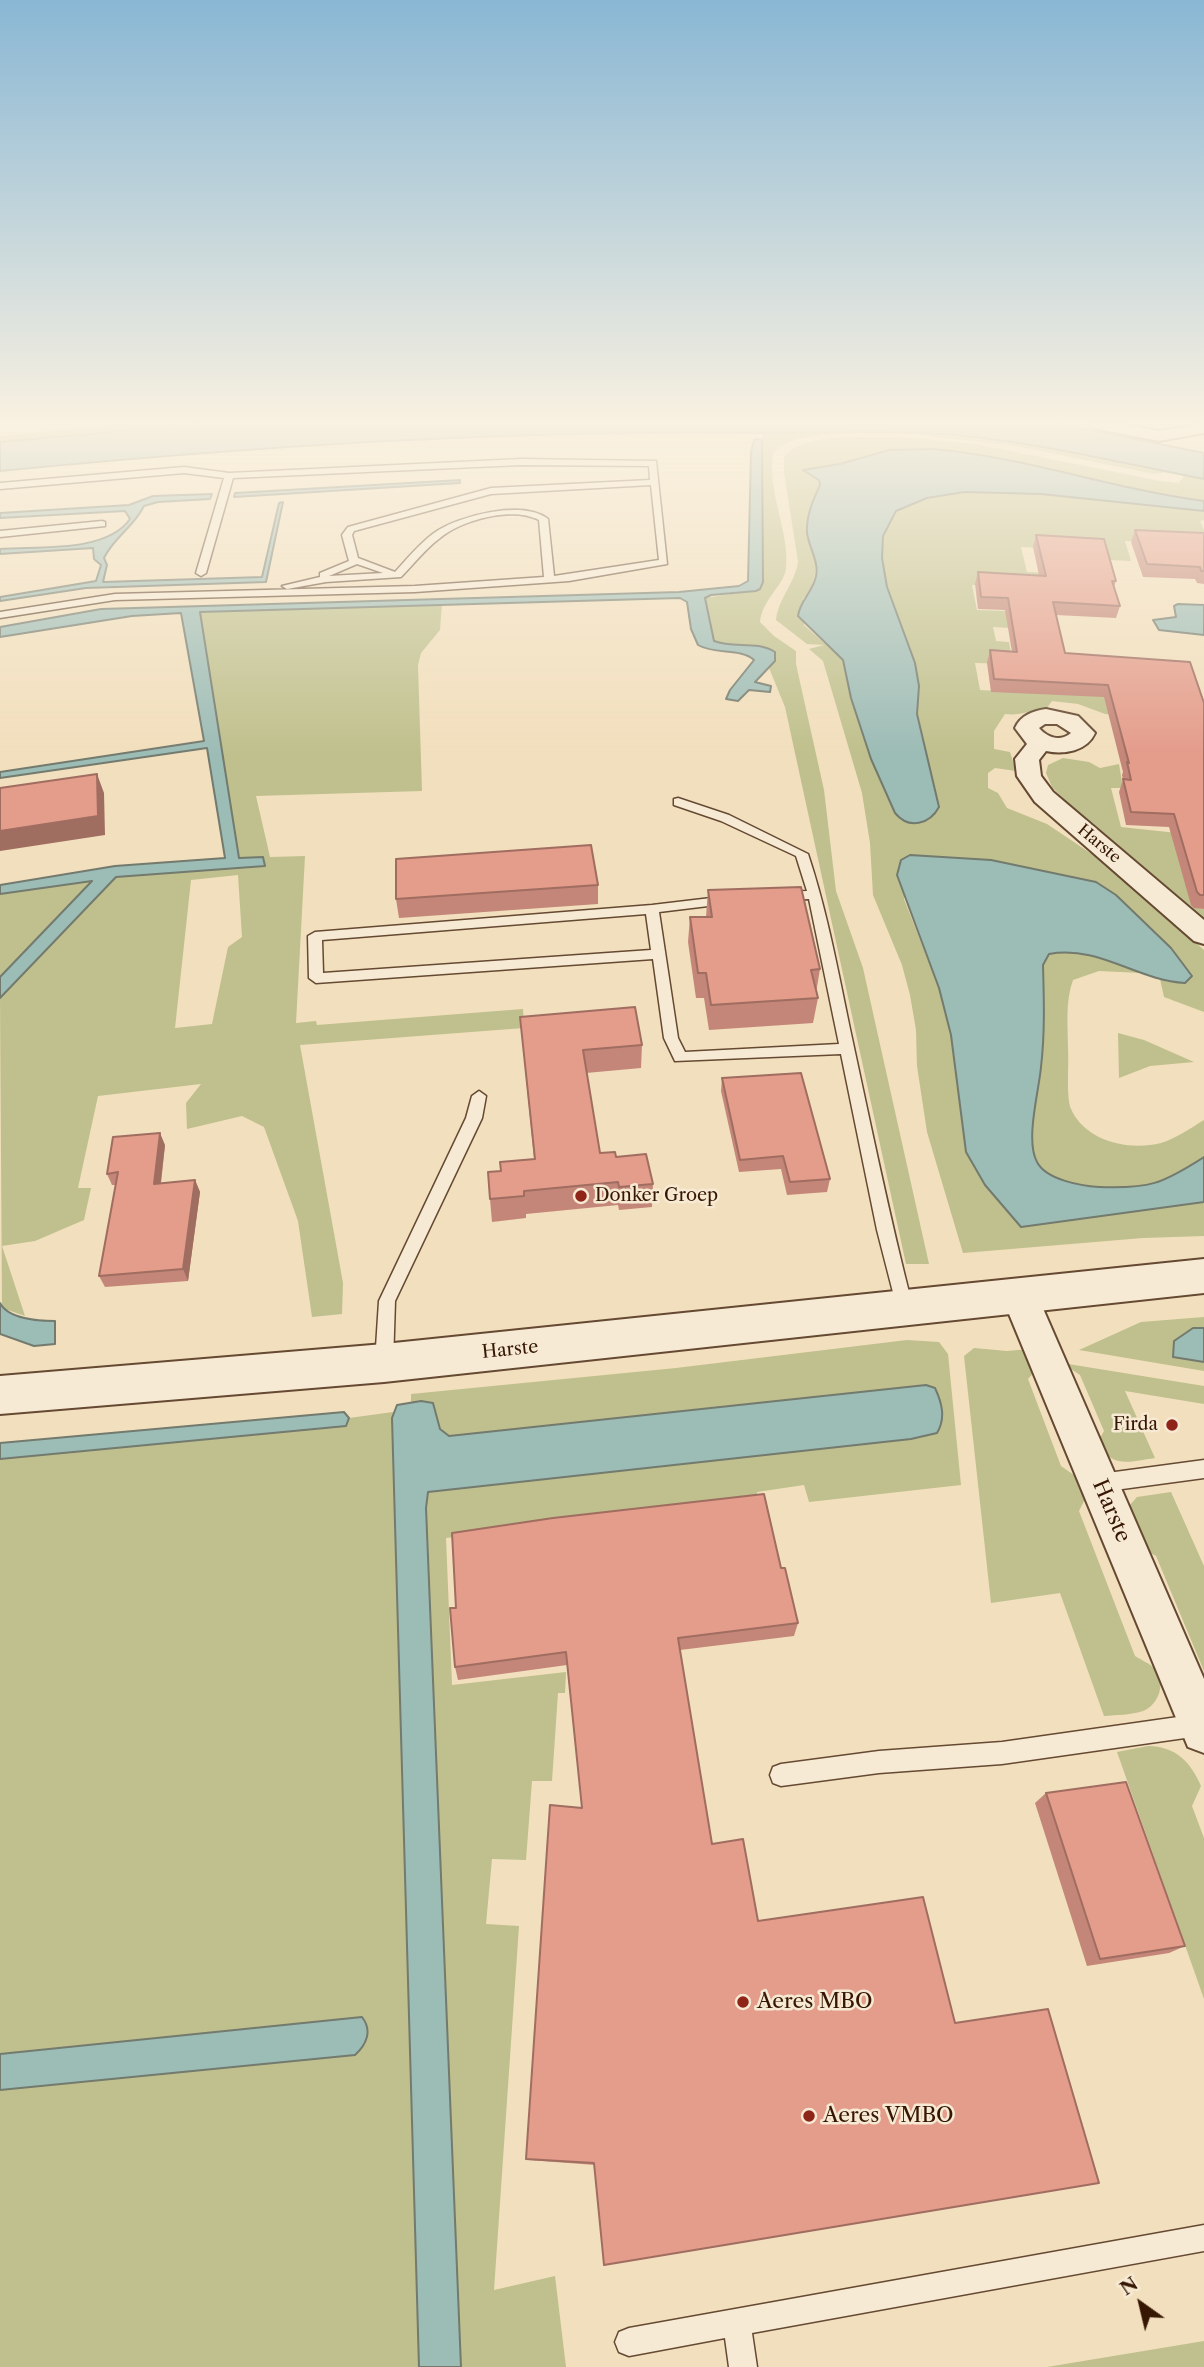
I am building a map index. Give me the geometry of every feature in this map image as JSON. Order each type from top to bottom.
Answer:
[{"type":"street","name":"Harste","points":[[1041,742],[1027,759],[1029,775],[1044,797],[1204,935]]},
{"type":"street","name":"Harste","points":[[0,1395],[384,1363],[1204,1276]]},
{"type":"street","name":"Harste","points":[[1020,1297],[1203,1728]]},
{"type":"lane","points":[[201,573],[212,534]]},
{"type":"lane","points":[[347,534],[354,562]]},
{"type":"lane","points":[[304,582],[398,575],[439,534]]},
{"type":"lane","points":[[545,534],[549,579]]},
{"type":"lane","points":[[0,615],[115,597],[415,589],[549,579],[664,562],[661,534]]},
{"type":"lane","points":[[253,594],[304,582],[354,562],[398,575],[411,582],[435,586]]},
{"type":"lane","points":[[678,802],[725,818],[802,854],[815,895],[885,1230],[905,1308]]},
{"type":"lane","points":[[763,897],[815,895]]},
{"type":"lane","points":[[659,954],[316,978],[315,936],[652,909],[738,898]]},
{"type":"lane","points":[[652,909],[671,1038],[680,1057],[849,1049]]},
{"type":"lane","points":[[384,1363],[387,1301],[474,1118],[479,1096]]},
{"type":"lane","points":[[1100,1483],[1204,1469]]},
{"type":"lane","name":"Harste","points":[[781,1775],[879,1762],[1002,1753],[1203,1728]]},
{"type":"lane","points":[[629,2342],[1204,2238]]},
{"type":"lane","points":[[737,2322],[743,2367]]},
{"type":"green space","points":[[763,534],[784,534],[786,569],[765,607],[760,622],[774,636],[796,651],[796,664],[824,790],[836,891],[863,968],[929,1264],[906,1264],[785,707],[769,668],[775,661],[756,645],[724,645],[714,641],[705,598],[760,589],[763,581]]},
{"type":"green space","points":[[794,534],[814,534],[816,568],[810,589],[803,599],[804,625],[843,660],[851,698],[871,759],[895,813],[939,807],[917,714],[919,686],[915,663],[887,587],[882,558],[884,534],[1204,534],[1204,545],[1125,541],[1131,561],[1109,560],[1106,551],[1021,547],[1027,572],[1060,573],[1049,588],[972,585],[977,610],[1007,611],[1010,628],[993,627],[996,641],[1009,642],[1013,664],[975,663],[980,690],[1076,695],[1149,691],[1142,717],[1105,714],[1078,704],[1052,701],[1047,708],[1021,714],[1005,714],[994,731],[994,749],[1010,752],[1016,771],[995,768],[988,773],[988,788],[998,793],[1007,808],[1047,824],[1111,867],[1204,950],[1204,1012],[1164,997],[1160,979],[1168,982],[1192,975],[1171,948],[1116,895],[1096,882],[991,860],[910,855],[904,899],[939,988],[951,1035],[966,1152],[985,1185],[1022,1227],[1204,1202],[1204,1236],[1143,1238],[963,1253],[927,1132],[910,995],[902,965],[873,895],[870,843],[862,793],[823,661],[809,649],[824,645],[807,644],[776,620],[798,562]]},
{"type":"green space","points":[[442,604],[440,630],[421,653],[418,665],[422,791],[256,796],[270,857],[305,856],[296,1023],[316,1021],[317,1025],[523,1009],[524,1028],[300,1045],[343,1283],[342,1314],[312,1317],[298,1221],[264,1127],[242,1116],[187,1129],[186,1103],[201,1084],[98,1096],[78,1188],[91,1188],[84,1220],[35,1241],[2,1246],[25,1316],[2,1308],[0,998],[116,877],[265,866],[239,858],[200,612]],"holes":[[[238,875],[242,937],[228,947],[212,1024],[175,1028],[191,880]]]},
{"type":"green space","points":[[1063,758],[1089,762],[1100,768],[1119,764],[1123,788],[1111,788],[1121,827],[1177,833],[1198,908],[1204,909],[1204,926],[1075,811],[1052,787],[1046,773],[1048,765]]},
{"type":"green space","points":[[91,879],[92,881],[0,977],[0,894]]},
{"type":"green space","points":[[1071,950],[1092,954],[1141,973],[1099,971],[1073,980],[1068,1014],[1068,1089],[1071,1109],[1087,1129],[1098,1136],[1136,1146],[1161,1143],[1204,1120],[1204,1157],[1166,1179],[1143,1186],[1092,1186],[1056,1178],[1037,1162],[1032,1129],[1043,1041],[1043,965],[1049,954]]},
{"type":"green space","points":[[1118,1033],[1144,1040],[1194,1062],[1150,1066],[1119,1078]]},
{"type":"green space","points":[[1204,1317],[1204,1328],[1193,1328],[1173,1356],[1204,1362],[1204,1371],[1079,1350],[1141,1322]]},
{"type":"green space","points":[[907,1340],[939,1342],[948,1354],[961,1485],[809,1502],[804,1485],[757,1492],[758,1500],[446,1538],[452,1685],[566,1672],[565,1693],[558,1693],[552,1781],[532,1781],[526,1860],[492,1859],[486,1924],[519,1926],[494,2290],[555,2276],[566,2367],[461,2367],[426,1508],[428,1492],[911,1439],[937,1433],[942,1410],[935,1388],[926,1385],[449,1436],[411,1403],[411,1394],[676,1368]]},
{"type":"green space","points":[[974,1348],[1007,1351],[1029,1349],[1037,1369],[1028,1379],[1061,1466],[1081,1480],[1087,1495],[1079,1511],[1135,1656],[1154,1668],[1160,1679],[1157,1698],[1143,1711],[1104,1716],[1060,1593],[991,1603],[964,1356]]},
{"type":"green space","points":[[1062,1363],[1204,1386],[1204,1404],[1125,1391],[1155,1458],[1122,1462],[1110,1457],[1096,1445],[1104,1431],[1080,1375]]},
{"type":"green space","points":[[393,1412],[419,2367],[0,2367],[0,2090],[354,2055],[362,2017],[0,2054],[0,1459],[346,1426],[349,1418]]},
{"type":"green space","points":[[1171,1492],[1204,1566],[1204,1671],[1156,1556],[1138,1546],[1129,1506],[1137,1497]]},
{"type":"green space","points":[[1148,1746],[1166,1749],[1181,1757],[1201,1786],[1192,1806],[1204,1838],[1204,1999],[1117,1752]]},
{"type":"green space","points":[[1204,2341],[1204,2367],[1047,2367]]},
{"type":"water","points":[[111,534],[122,534],[104,558],[107,565],[103,582],[262,577],[272,534],[276,534],[266,582],[86,588],[0,601],[0,597],[96,581],[101,565],[94,559],[93,548],[0,554],[0,549],[71,546]]},
{"type":"water","points":[[749,534],[763,534],[763,582],[760,589],[705,598],[714,641],[760,646],[775,652],[775,661],[755,682],[771,686],[770,692],[749,690],[738,701],[726,699],[754,660],[742,654],[698,645],[691,629],[687,602],[680,598],[200,612],[239,858],[263,857],[265,866],[116,877],[0,998],[0,977],[92,881],[0,894],[0,885],[115,866],[225,858],[207,748],[0,778],[0,772],[204,741],[181,613],[132,616],[0,637],[0,627],[101,609],[679,592],[739,586],[748,581]]},
{"type":"water","points":[[807,534],[884,534],[882,558],[887,587],[915,663],[919,686],[917,714],[939,807],[925,821],[907,822],[895,813],[871,759],[851,698],[843,660],[798,616],[816,576],[816,565]]},
{"type":"water","points":[[1204,605],[1204,635],[1159,630],[1153,620],[1176,617],[1174,606]]},
{"type":"water","points":[[910,855],[991,860],[1096,882],[1116,895],[1171,948],[1192,976],[1185,983],[1167,981],[1084,954],[1049,954],[1043,965],[1043,1042],[1032,1141],[1037,1162],[1048,1173],[1074,1183],[1099,1187],[1131,1187],[1154,1183],[1204,1157],[1204,1202],[1021,1227],[985,1185],[966,1152],[951,1035],[939,988],[897,875],[901,860]]},
{"type":"water","points":[[0,1303],[17,1316],[55,1321],[55,1344],[34,1346],[0,1334]]},
{"type":"water","points":[[1193,1328],[1204,1328],[1204,1362],[1173,1357],[1174,1341]]},
{"type":"water","points":[[926,1385],[935,1388],[942,1410],[941,1422],[937,1433],[911,1439],[428,1492],[426,1508],[461,2367],[419,2367],[392,1418],[397,1405],[421,1401],[433,1403],[440,1429],[449,1436]]},
{"type":"water","points":[[344,1412],[349,1418],[346,1426],[0,1459],[0,1443]]},
{"type":"water","points":[[362,2017],[368,2033],[355,2055],[0,2090],[0,2054]]},
{"type":"building","points":[[1137,534],[1204,534],[1204,571],[1201,571],[1200,567],[1147,564]]},
{"type":"building","points":[[1036,535],[1104,539],[1116,581],[1112,581],[1120,606],[1053,602],[1065,653],[1190,662],[1204,703],[1204,895],[1197,892],[1174,814],[1131,812],[1123,779],[1131,780],[1127,762],[1129,763],[1108,685],[994,679],[990,650],[1017,652],[1008,598],[981,597],[978,572],[1046,576]]},
{"type":"building","points":[[97,774],[98,816],[0,831],[0,788]]},
{"type":"building","points":[[591,845],[598,885],[396,899],[396,859]]},
{"type":"building","points":[[801,887],[820,969],[811,970],[818,998],[711,1005],[706,973],[698,973],[690,917],[712,917],[708,890]]},
{"type":"building","points":[[635,1007],[642,1045],[583,1050],[600,1153],[615,1152],[616,1157],[646,1154],[653,1184],[619,1187],[618,1182],[524,1191],[524,1196],[490,1199],[488,1172],[501,1171],[500,1162],[535,1159],[520,1017]]},
{"type":"building","points":[[801,1073],[830,1179],[790,1182],[783,1156],[740,1160],[722,1078]]},
{"type":"building","points":[[160,1133],[154,1184],[195,1180],[183,1269],[99,1276],[118,1172],[107,1174],[113,1137]]},
{"type":"building","points":[[764,1494],[781,1568],[785,1568],[798,1623],[678,1638],[712,1844],[743,1839],[758,1921],[923,1897],[955,2023],[1048,2009],[1099,2183],[604,2265],[594,2163],[526,2159],[550,1805],[582,1808],[566,1652],[455,1667],[450,1608],[456,1608],[452,1533],[553,1518]]},
{"type":"building","points":[[1126,1782],[1185,1946],[1100,1959],[1046,1793]]},
{"type":"place","name":"Donker Groep","points":[[581,1196]]},
{"type":"place","name":"Firda","points":[[1172,1425]]},
{"type":"place","name":"Aeres MBO","points":[[743,2002]]},
{"type":"place","name":"Aeres VMBO","points":[[809,2116]]}]
